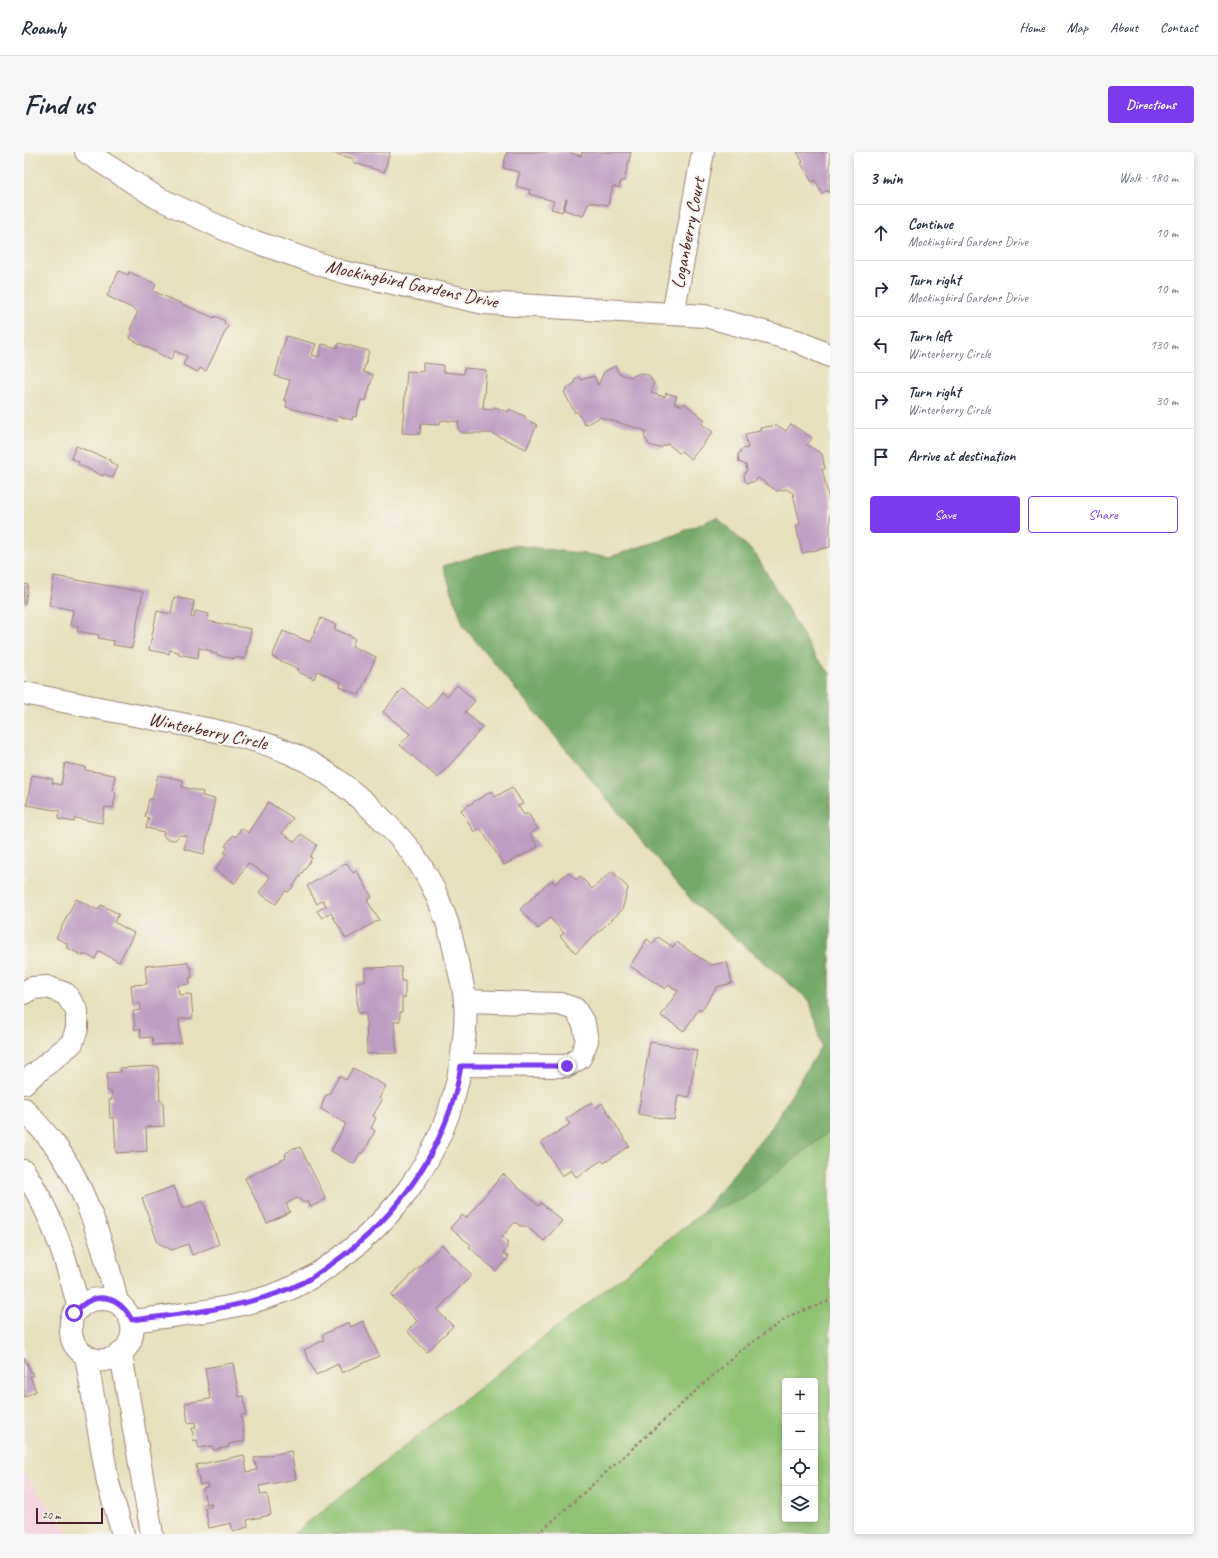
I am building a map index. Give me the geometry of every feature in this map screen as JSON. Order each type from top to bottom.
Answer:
[{"type":"street","name":"Mockingbird Gardens Drive","points":[[86,152],[156,197],[241,236],[343,272],[484,302],[673,314],[713,318],[797,341],[830,356]]},
{"type":"street","name":"Loganberry Court","points":[[673,314],[703,152]]},
{"type":"street","name":"Winterberry Circle","points":[[24,693],[252,738],[299,756],[337,780],[401,839],[424,873],[446,919],[454,946],[465,1001],[465,1040],[461,1066],[449,1115],[418,1175],[399,1203],[352,1249],[304,1282],[274,1294],[245,1303],[132,1320]]},
{"type":"street","points":[[24,992],[32,988],[48,987],[66,994],[76,1011],[77,1029],[72,1044],[24,1083]]},
{"type":"street","points":[[461,1066],[567,1066],[580,1058],[587,1041],[584,1024],[575,1009],[560,1004],[465,1001]]},
{"type":"street","points":[[24,1109],[55,1144],[78,1185],[96,1228],[117,1302]]},
{"type":"street","points":[[24,1171],[53,1224],[67,1264],[79,1308]]},
{"type":"street","points":[[93,1298],[105,1298],[117,1302],[126,1310],[132,1320],[133,1333],[129,1344],[121,1354],[110,1359],[98,1360],[86,1356],[77,1348],[71,1337],[70,1325],[74,1313],[93,1298]]},
{"type":"street","points":[[121,1354],[152,1534]]},
{"type":"street","points":[[86,1356],[108,1483],[123,1534]]},
{"type":"path","points":[[538,1534],[740,1351],[789,1316],[830,1301]]},
{"type":"shaded area","points":[[24,1474],[70,1534],[24,1534]]},
{"type":"green space","points":[[717,517],[756,555],[815,656],[830,673],[830,1131],[743,1199],[700,1215],[772,1127],[821,1046],[810,1001],[693,902],[464,627],[443,566],[514,545],[610,557],[672,536]]},
{"type":"green space","points":[[830,1113],[830,1534],[293,1534]]},
{"type":"building","points":[[329,152],[390,152],[384,172],[354,163],[355,159]]},
{"type":"building","points":[[507,152],[568,152],[581,156],[582,152],[631,152],[624,181],[621,181],[619,188],[613,186],[608,205],[589,202],[583,216],[564,210],[567,199],[562,212],[551,209],[554,201],[529,194],[530,190],[516,186],[520,172],[503,168]]},
{"type":"building","points":[[797,152],[830,152],[830,194],[828,190],[822,193],[815,180],[812,182],[801,163],[803,162]]},
{"type":"building","points":[[119,271],[128,275],[129,272],[156,284],[153,291],[214,318],[215,316],[225,321],[224,324],[228,326],[206,371],[200,368],[198,372],[183,365],[187,356],[175,351],[171,360],[129,338],[132,331],[130,330],[138,311],[107,296]]},
{"type":"building","points":[[286,336],[316,344],[312,355],[319,357],[322,344],[337,348],[339,343],[369,351],[363,372],[373,375],[366,401],[361,400],[356,417],[353,416],[352,420],[338,416],[337,421],[286,407],[287,401],[284,400],[290,380],[275,376]]},
{"type":"building","points":[[423,363],[443,365],[443,372],[464,374],[464,368],[486,370],[483,409],[493,410],[495,407],[508,412],[509,409],[525,416],[525,419],[537,425],[526,449],[491,433],[462,433],[458,429],[459,422],[441,420],[440,425],[421,424],[420,434],[402,433],[407,371],[423,372]]},
{"type":"building","points":[[615,366],[619,374],[631,377],[640,373],[649,375],[654,384],[651,393],[665,397],[666,393],[677,396],[674,403],[682,406],[684,403],[705,420],[702,424],[713,432],[691,459],[681,451],[679,453],[668,444],[660,448],[649,445],[644,436],[646,431],[600,417],[585,425],[577,411],[575,413],[564,392],[566,391],[565,389],[575,383],[574,380],[579,377],[581,380],[594,376],[598,385],[604,372]]},
{"type":"building","points":[[791,424],[812,438],[807,445],[822,454],[825,469],[822,469],[830,504],[830,547],[802,553],[796,525],[800,524],[793,493],[786,489],[777,491],[758,478],[756,481],[748,483],[745,481],[744,475],[747,470],[746,465],[739,462],[738,455],[742,449],[748,448],[745,434],[761,431],[760,428],[777,425],[786,431]]},
{"type":"building","points":[[76,446],[110,460],[110,462],[118,466],[113,478],[104,474],[103,476],[78,464],[79,462],[71,458]]},
{"type":"building","points":[[54,576],[143,592],[132,648],[113,645],[114,641],[98,638],[99,635],[77,631],[78,626],[70,625],[73,610],[49,605]]},
{"type":"building","points":[[24,584],[28,585],[25,605],[24,605]]},
{"type":"building","points":[[174,597],[194,601],[191,618],[194,618],[195,611],[209,614],[207,621],[251,629],[245,659],[234,657],[234,659],[217,655],[211,653],[211,651],[199,648],[198,658],[178,654],[179,652],[170,650],[169,654],[149,650],[157,611],[171,614]]},
{"type":"building","points":[[321,618],[336,625],[334,629],[355,638],[352,646],[376,657],[359,695],[340,687],[341,682],[317,671],[314,679],[298,672],[299,669],[272,657],[283,631],[310,642]]},
{"type":"building","points":[[457,685],[475,701],[465,712],[483,727],[438,778],[400,745],[410,734],[383,712],[403,688],[428,709],[442,692],[447,696]]},
{"type":"building","points":[[65,763],[86,767],[85,770],[115,775],[112,791],[116,792],[113,808],[105,807],[102,823],[75,818],[74,822],[58,819],[60,811],[27,805],[32,775],[53,779],[52,783],[61,785]]},
{"type":"building","points":[[158,775],[183,780],[182,787],[203,792],[202,796],[215,799],[204,854],[184,849],[187,836],[180,835],[175,840],[166,839],[163,835],[164,832],[146,828],[149,818],[145,817],[149,799],[152,800]]},
{"type":"building","points":[[512,787],[523,804],[518,806],[524,815],[528,813],[538,829],[530,834],[538,847],[504,865],[480,828],[474,832],[461,810],[491,791],[495,797]]},
{"type":"building","points":[[268,802],[293,818],[282,833],[295,842],[301,834],[317,845],[310,857],[312,858],[292,888],[288,892],[285,891],[276,904],[259,893],[270,877],[248,863],[235,883],[215,870],[226,854],[224,853],[228,847],[225,846],[233,835],[236,837],[241,828],[248,833]]},
{"type":"building","points":[[347,863],[353,873],[357,871],[372,897],[367,900],[379,920],[346,939],[331,913],[322,918],[317,911],[326,906],[323,900],[317,904],[307,886]]},
{"type":"building","points":[[612,871],[628,888],[622,910],[576,953],[560,936],[564,933],[550,918],[538,929],[520,909],[552,880],[555,884],[568,872],[576,880],[580,876],[592,889]]},
{"type":"building","points":[[76,899],[98,910],[101,905],[119,914],[114,922],[134,933],[119,962],[99,951],[95,959],[84,954],[83,956],[66,947],[68,944],[56,938]]},
{"type":"building","points":[[658,937],[673,947],[676,942],[711,965],[727,962],[732,983],[717,987],[701,1011],[699,1009],[684,1031],[661,1016],[678,991],[669,985],[665,989],[630,966],[647,939],[653,944]]},
{"type":"building","points":[[188,962],[188,967],[191,967],[192,978],[189,978],[190,984],[178,985],[179,995],[191,994],[193,1018],[179,1019],[181,1043],[153,1045],[152,1037],[141,1038],[140,1029],[135,1030],[133,1011],[141,1010],[140,1003],[133,1004],[131,985],[147,984],[145,966]]},
{"type":"building","points":[[401,967],[402,981],[405,981],[405,998],[402,998],[402,1012],[400,1012],[400,1021],[394,1022],[397,1053],[367,1054],[366,1013],[358,1013],[356,982],[365,982],[365,968]]},
{"type":"building","points":[[650,1042],[697,1050],[689,1097],[678,1095],[674,1120],[638,1114]]},
{"type":"building","points":[[158,1066],[160,1101],[163,1101],[164,1126],[146,1127],[147,1151],[116,1153],[114,1118],[110,1118],[109,1100],[112,1100],[111,1091],[107,1091],[107,1073],[121,1072],[120,1068]]},
{"type":"building","points":[[353,1068],[386,1086],[379,1098],[382,1100],[373,1116],[376,1118],[371,1128],[375,1131],[363,1154],[360,1153],[354,1164],[331,1151],[346,1124],[321,1109],[325,1096],[329,1094],[339,1076],[346,1080]]},
{"type":"building","points":[[592,1102],[596,1108],[602,1103],[629,1146],[604,1163],[602,1160],[576,1177],[571,1170],[562,1176],[541,1143],[570,1124],[566,1119]]},
{"type":"building","points":[[295,1147],[296,1149],[300,1147],[326,1199],[311,1207],[308,1201],[305,1203],[297,1198],[286,1204],[290,1212],[267,1223],[245,1178],[286,1158],[285,1154]]},
{"type":"building","points":[[503,1174],[539,1206],[541,1203],[562,1221],[544,1241],[526,1226],[520,1226],[515,1222],[502,1237],[507,1241],[507,1248],[503,1253],[509,1257],[496,1271],[469,1247],[471,1245],[450,1228],[462,1215],[466,1218]]},
{"type":"building","points":[[174,1186],[182,1209],[203,1201],[219,1244],[192,1255],[188,1244],[172,1250],[158,1243],[142,1198]]},
{"type":"building","points":[[442,1245],[472,1275],[437,1310],[453,1326],[427,1352],[407,1331],[417,1321],[391,1295]]},
{"type":"building","points":[[363,1321],[379,1356],[342,1373],[338,1364],[316,1375],[304,1350],[324,1340],[322,1335],[349,1322],[351,1327]]},
{"type":"building","points":[[24,1357],[33,1376],[30,1376],[36,1391],[24,1397]]},
{"type":"building","points":[[233,1363],[239,1397],[244,1396],[246,1414],[241,1415],[245,1441],[228,1444],[229,1447],[213,1450],[212,1446],[199,1448],[197,1440],[194,1441],[192,1428],[196,1428],[195,1422],[188,1423],[185,1403],[210,1399],[205,1368]]},
{"type":"building","points":[[291,1451],[296,1479],[259,1486],[261,1495],[267,1494],[271,1515],[247,1520],[248,1527],[233,1531],[231,1523],[209,1528],[205,1508],[212,1506],[211,1503],[206,1504],[203,1488],[208,1487],[207,1483],[200,1485],[196,1465],[244,1455],[247,1472],[257,1470],[254,1458]]},
{"type":"route","points":[[74,1313],[82,1304],[93,1298],[105,1298],[117,1302],[126,1310],[132,1320],[174,1315],[245,1303],[274,1294],[304,1282],[352,1249],[399,1203],[418,1175],[437,1142],[449,1115],[461,1066],[567,1066]]}]
